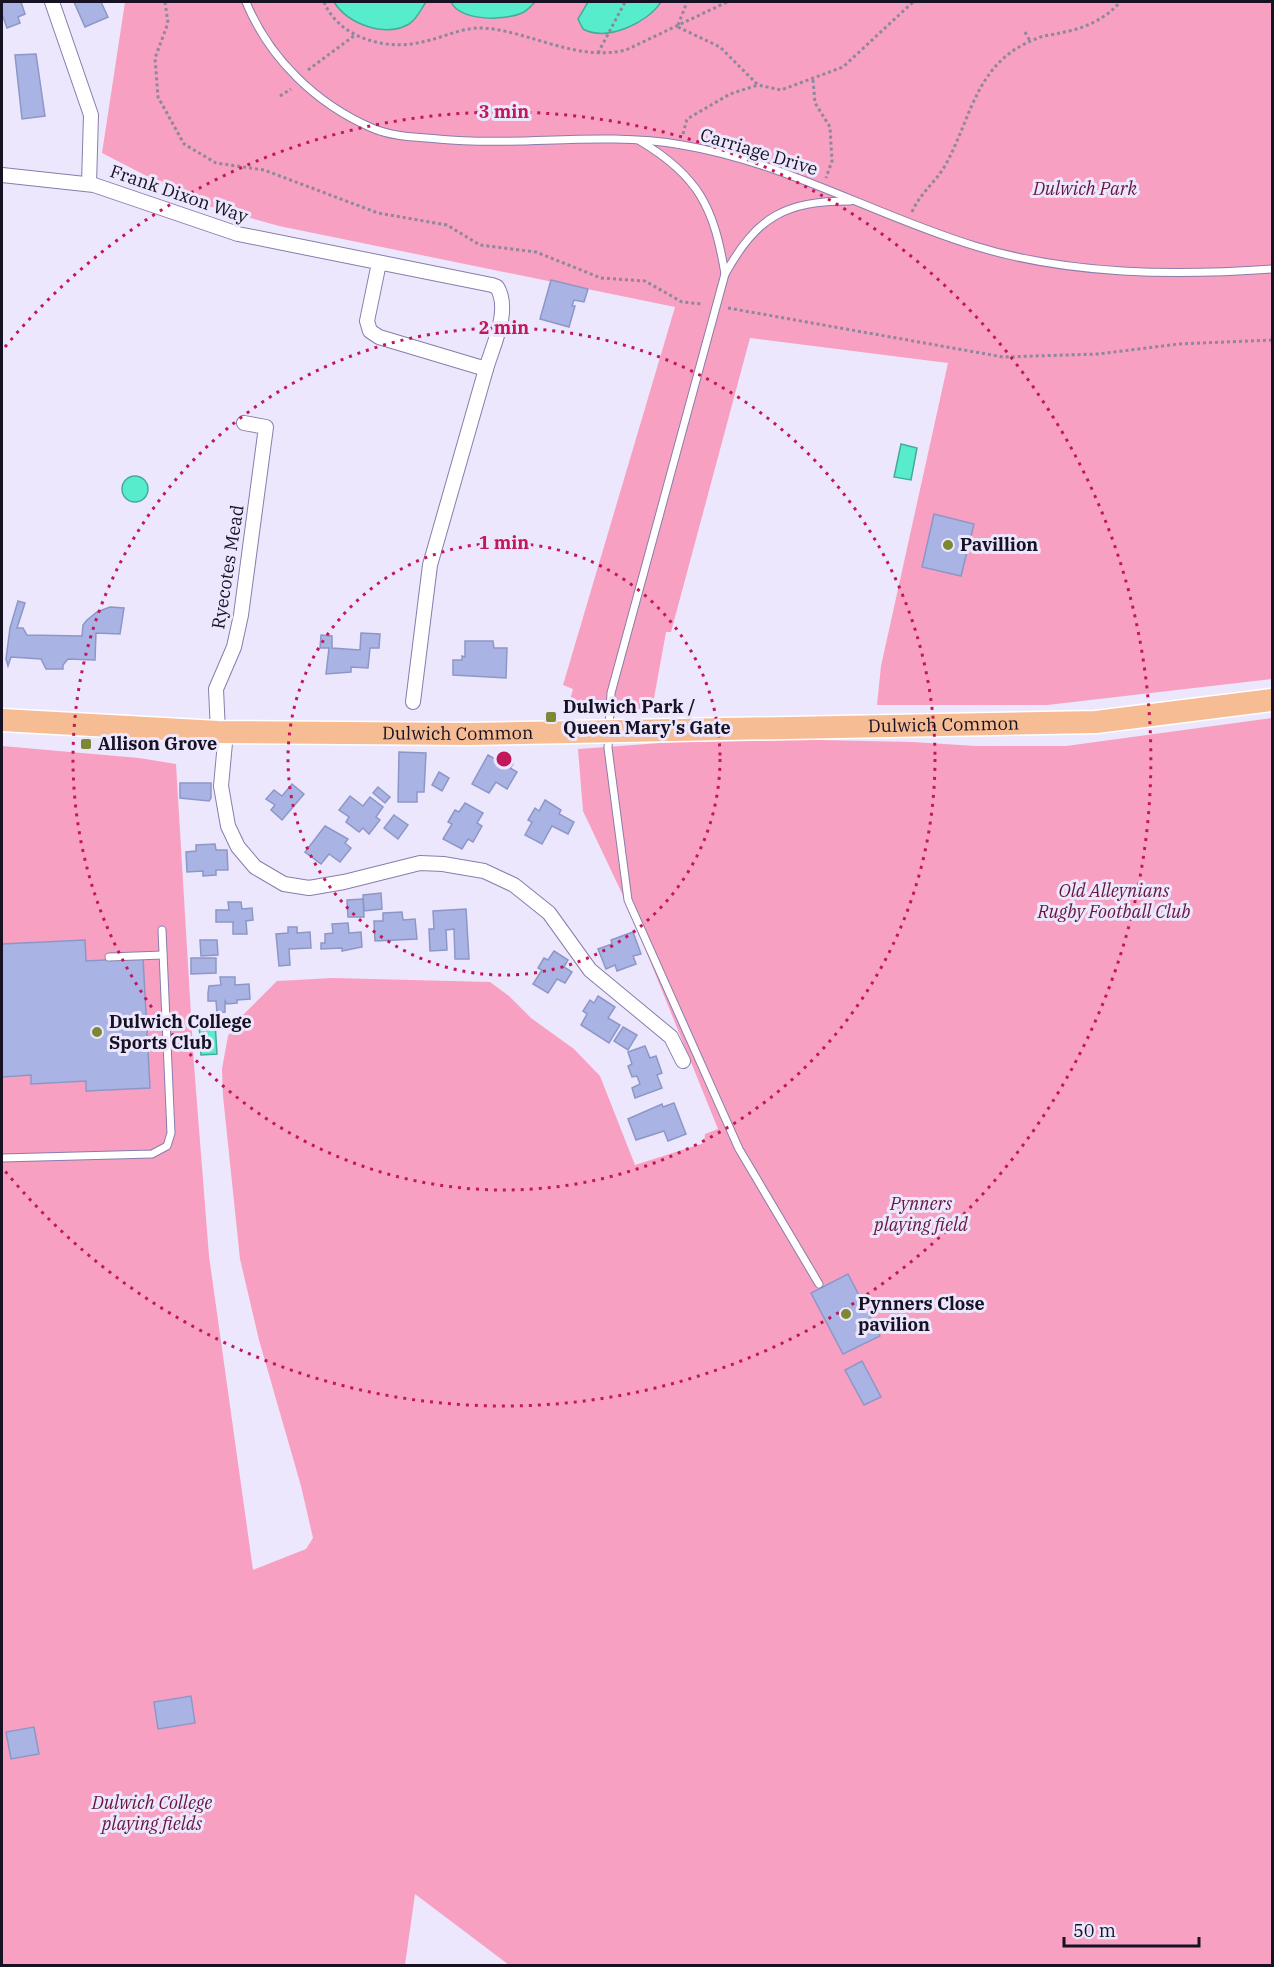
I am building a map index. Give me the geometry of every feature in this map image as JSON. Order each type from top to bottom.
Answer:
[{"type":"highway","name":"Dulwich Common","points":[[2,720],[222,732],[407,735],[1096,722],[1272,700]]},
{"type":"street","points":[[52,2],[91,114],[89,184]]},
{"type":"street","name":"Frank Dixon Way","points":[[2,175],[89,184],[119,192],[196,222],[238,234],[497,287],[502,301],[501,316],[430,565],[412,702]]},
{"type":"street","points":[[379,263],[367,321],[370,331],[379,337],[486,369]]},
{"type":"street","name":"Ryecotes Mead","points":[[222,732],[216,689],[234,646],[241,615],[266,427],[244,423]]},
{"type":"street","points":[[222,732],[221,786],[228,826],[238,847],[255,867],[284,884],[309,888],[344,882],[420,863],[443,864],[484,871],[514,885],[549,913],[590,970],[671,1037],[682,1061]]},
{"type":"lane","name":"Carriage Drive","points":[[246,2],[273,51],[297,78],[356,120],[376,130],[401,136],[495,142],[602,138],[680,144],[750,161],[976,247],[1034,259],[1104,269],[1162,273],[1272,269]]},
{"type":"lane","points":[[640,141],[677,167],[704,199],[712,215],[725,274]]},
{"type":"lane","points":[[819,1284],[740,1149],[627,900],[608,730],[614,673],[718,306],[725,274],[755,228],[774,217],[799,206],[826,201],[852,201]]},
{"type":"lane","points":[[2,1158],[152,1154],[167,1146],[171,1133],[162,930]]},
{"type":"lane","points":[[110,957],[163,955]]},
{"type":"path","points":[[165,2],[168,22],[155,58],[158,97],[184,144],[216,163],[264,170],[378,213],[447,225],[480,245],[536,252],[601,278],[645,281],[682,302],[718,306],[1003,357],[1098,354],[1179,344],[1272,340]]},
{"type":"path","points":[[324,2],[338,21],[355,35],[382,43],[421,43],[468,28],[484,28],[551,46],[598,53],[626,50],[727,2]]},
{"type":"path","points":[[598,53],[625,2]]},
{"type":"path","points":[[677,27],[687,2]]},
{"type":"path","points":[[680,144],[687,119],[730,94],[758,85],[781,90],[843,67],[913,2]]},
{"type":"path","points":[[908,222],[922,193],[946,164],[980,85],[1000,62],[1039,37],[1072,31],[1091,24],[1120,2]]},
{"type":"path","points":[[677,27],[720,47],[758,85]]},
{"type":"path","points":[[1025,32],[1030,42]]},
{"type":"path","points":[[297,78],[355,35]]},
{"type":"path","points":[[813,80],[815,103],[830,127],[832,161],[830,167]]},
{"type":"green space","name":"Dulwich Park","points":[[125,2],[1272,2],[1272,679],[1047,705],[877,705],[881,666],[948,363],[750,338],[671,632],[666,632],[652,709],[637,709],[630,700],[591,703],[584,712],[566,715],[573,689],[563,685],[675,307],[279,226],[201,204],[102,153]]},
{"type":"green space","points":[[1272,718],[1272,1965],[509,1965],[415,1894],[405,1965],[2,1965],[2,746],[139,758],[176,764],[194,1065],[209,1256],[253,1570],[306,1549],[313,1538],[301,1486],[259,1340],[240,1259],[223,1096],[222,1069],[228,1036],[240,1018],[277,981],[333,978],[490,982],[509,996],[531,1018],[574,1049],[600,1076],[635,1165],[704,1143],[705,1134],[718,1129],[627,904],[583,811],[578,749],[730,738],[912,742],[976,746],[1066,746]]},
{"type":"shaded area","points":[[334,2],[426,2],[412,22],[389,30],[368,26],[348,17]]},
{"type":"shaded area","points":[[451,2],[535,2],[524,12],[516,15],[485,18],[464,13],[456,9]]},
{"type":"shaded area","points":[[588,2],[661,2],[655,10],[636,23],[615,32],[603,33],[583,29],[578,19]]},
{"type":"shaded area","points":[[901,444],[917,448],[911,480],[894,477]]},
{"type":"shaded area","points":[[135,476],[144,480],[148,489],[144,498],[135,502],[126,498],[122,489],[126,480]]},
{"type":"shaded area","points":[[215,1022],[217,1054],[201,1055],[199,1023]]},
{"type":"building","points":[[2,2],[21,2],[25,14],[18,17],[20,23],[7,28],[2,14]]},
{"type":"building","points":[[74,2],[101,2],[108,17],[85,27]]},
{"type":"building","points":[[36,54],[45,116],[22,119],[15,55]]},
{"type":"building","points":[[551,280],[588,289],[584,302],[574,300],[572,306],[575,306],[569,327],[540,319]]},
{"type":"building","name":"Pavillion","points":[[934,514],[974,524],[961,576],[922,567]]},
{"type":"building","points":[[18,601],[25,603],[17,628],[23,628],[27,635],[82,636],[83,625],[87,620],[97,612],[110,607],[124,608],[120,634],[96,633],[95,660],[68,659],[63,669],[46,669],[41,659],[11,657],[8,666],[6,659],[10,628]]},
{"type":"building","points":[[361,633],[380,634],[379,648],[370,648],[368,668],[351,667],[351,672],[326,674],[329,648],[320,648],[321,635],[332,636],[332,648],[360,650]]},
{"type":"building","points":[[465,641],[493,641],[494,648],[507,648],[506,678],[453,675],[453,660],[462,660],[462,656],[465,657]]},
{"type":"building","points":[[399,752],[426,753],[424,792],[417,792],[417,802],[398,802]]},
{"type":"building","points":[[488,755],[502,763],[504,759],[513,764],[510,768],[517,772],[507,789],[496,782],[489,793],[472,784]]},
{"type":"building","points":[[439,772],[449,778],[442,791],[432,785]]},
{"type":"building","points":[[180,783],[211,783],[211,798],[209,801],[180,798]]},
{"type":"building","points":[[292,784],[304,794],[282,820],[271,810],[275,805],[266,799],[274,790],[282,796]]},
{"type":"building","points":[[378,787],[390,797],[385,803],[373,793]]},
{"type":"building","points":[[350,796],[363,806],[370,797],[383,807],[376,817],[380,820],[369,834],[363,828],[359,832],[346,822],[349,817],[339,810]]},
{"type":"building","points":[[545,800],[561,810],[559,814],[574,822],[568,834],[552,826],[542,844],[525,835],[532,822],[528,820],[535,808],[539,811]]},
{"type":"building","points":[[465,803],[483,813],[477,823],[482,826],[473,842],[468,839],[462,849],[443,839],[452,824],[448,822],[455,810],[459,812]]},
{"type":"building","points":[[394,815],[408,825],[398,839],[384,828]]},
{"type":"building","points":[[325,826],[348,839],[345,843],[351,848],[340,862],[329,854],[321,864],[305,852]]},
{"type":"building","points":[[215,844],[216,850],[227,850],[228,870],[216,870],[216,875],[203,876],[203,871],[187,872],[186,852],[196,851],[196,845]]},
{"type":"building","points":[[381,893],[382,909],[364,911],[363,895]]},
{"type":"building","points":[[363,899],[364,917],[348,917],[347,900]]},
{"type":"building","points":[[228,902],[241,902],[242,909],[252,908],[253,920],[246,921],[247,934],[233,934],[233,922],[216,922],[216,910],[229,910]]},
{"type":"building","points":[[466,909],[469,959],[455,959],[454,929],[446,930],[447,950],[430,951],[429,929],[434,929],[433,911]]},
{"type":"building","points":[[402,912],[403,920],[415,919],[417,939],[375,941],[374,921],[383,921],[383,913]]},
{"type":"building","points":[[348,923],[349,933],[361,932],[362,947],[342,951],[342,948],[321,949],[321,943],[325,943],[325,934],[333,933],[332,924]]},
{"type":"building","points":[[288,927],[297,927],[297,933],[310,932],[311,948],[289,949],[290,965],[279,966],[276,934],[288,933]]},
{"type":"building","points":[[633,932],[641,954],[633,956],[636,964],[617,971],[615,965],[606,969],[598,949],[612,944],[611,940]]},
{"type":"building","points":[[85,940],[86,961],[143,958],[150,1088],[86,1091],[86,1081],[31,1084],[31,1075],[2,1077],[2,944]]},
{"type":"building","points":[[200,940],[217,940],[218,955],[201,956]]},
{"type":"building","points":[[554,951],[568,960],[564,967],[572,972],[565,983],[557,979],[548,993],[533,984],[542,970],[538,968],[544,958],[548,960]]},
{"type":"building","points":[[191,958],[216,958],[216,973],[191,974]]},
{"type":"building","points":[[220,977],[235,977],[235,985],[249,984],[250,999],[227,1004],[225,1001],[225,1012],[217,1013],[216,1001],[208,1001],[208,993],[209,986],[221,985]]},
{"type":"building","points":[[598,996],[615,1007],[608,1018],[620,1025],[609,1043],[581,1025],[587,1014],[583,1011],[590,1000],[594,1003]]},
{"type":"building","points":[[623,1027],[637,1035],[628,1050],[614,1041]]},
{"type":"building","points":[[645,1046],[650,1058],[656,1056],[662,1073],[657,1075],[662,1088],[635,1098],[632,1088],[640,1084],[637,1076],[632,1077],[628,1066],[632,1064],[628,1052]]},
{"type":"building","points":[[674,1103],[686,1134],[668,1141],[664,1131],[636,1140],[628,1119],[662,1104],[663,1107]]},
{"type":"building","name":"Pynners Close pavilion","points":[[848,1274],[880,1336],[843,1354],[811,1293]]},
{"type":"building","points":[[862,1361],[881,1397],[864,1405],[845,1370]]},
{"type":"building","points":[[191,1696],[195,1723],[158,1729],[154,1702]]},
{"type":"building","points":[[34,1727],[39,1754],[11,1759],[6,1732]]},
{"type":"place","name":"Pavillion","points":[[948,545]]},
{"type":"place","name":"Dulwich Park / Queen Mary's Gate","points":[[551,717]]},
{"type":"place","name":"Allison Grove","points":[[86,744]]},
{"type":"place","name":"Dulwich College Sports Club","points":[[97,1032]]},
{"type":"place","name":"Pynners Close pavilion","points":[[846,1314]]},
{"type":"park label","name":"Old Alleynians Rugby Football Club","points":[[1114,901]]},
{"type":"park label","name":"Pynners playing field","points":[[921,1214]]},
{"type":"park label","name":"Dulwich College playing fields","points":[[152,1813]]}]
